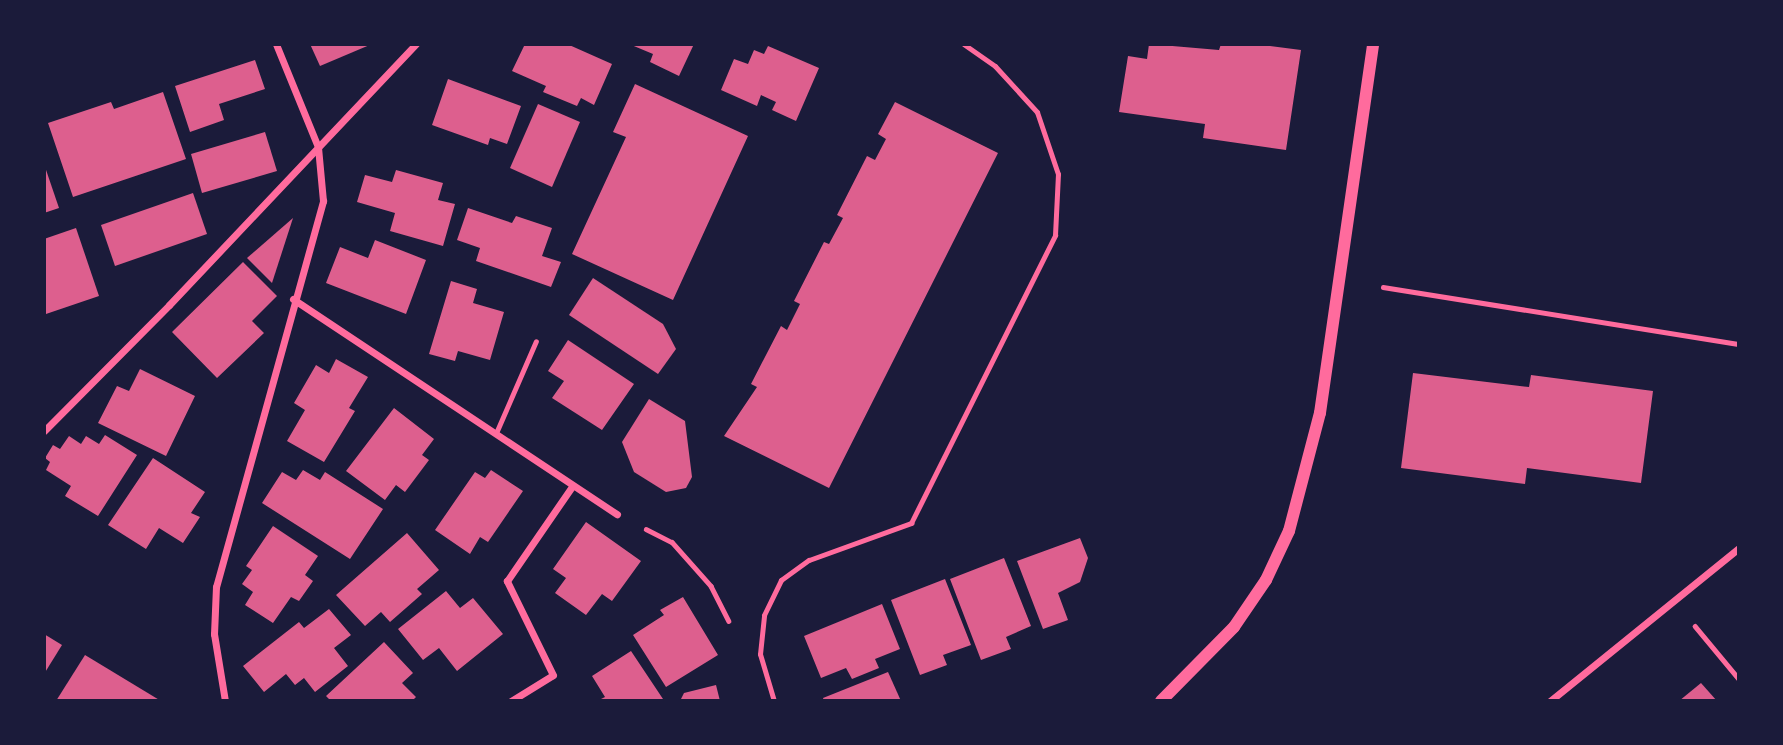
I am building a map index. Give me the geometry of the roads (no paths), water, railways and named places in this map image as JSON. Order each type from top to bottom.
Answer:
[{"type":"street","points":[[225,701],[214,634],[216,587],[293,299],[323,201],[318,147],[276,44]]},
{"type":"street","points":[[44,431],[416,44]]},
{"type":"street","points":[[1161,701],[1234,627],[1266,580],[1289,531],[1320,413],[1373,44]]},
{"type":"street","points":[[293,299],[617,513]]},
{"type":"street","points":[[511,701],[553,675],[507,581],[573,485]]},
{"type":"street","points":[[1550,701],[1739,548]]},
{"type":"lane","points":[[774,701],[760,654],[764,615],[781,580],[809,560],[911,523],[1055,235],[1058,174],[1037,112],[995,66],[964,44]]},
{"type":"lane","points":[[496,433],[536,341]]}]
